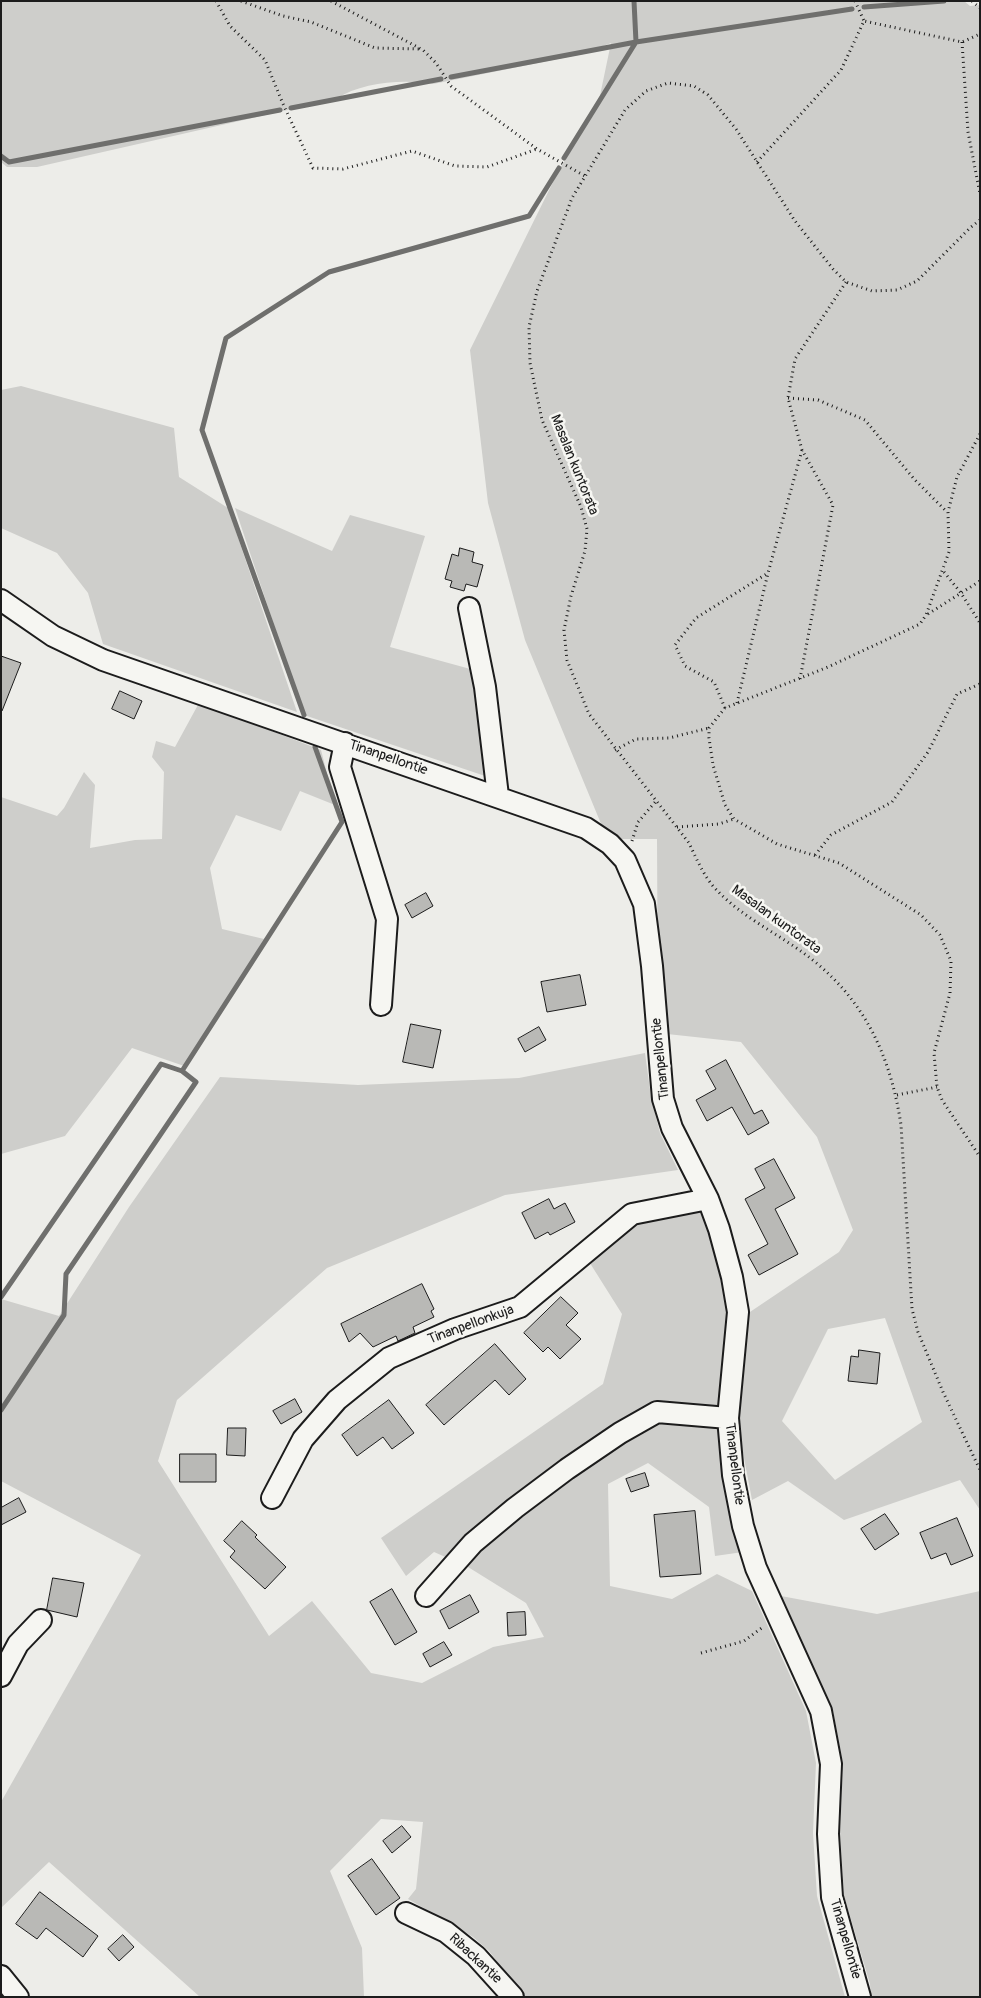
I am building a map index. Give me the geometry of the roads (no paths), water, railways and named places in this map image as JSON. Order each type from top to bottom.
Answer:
[{"type":"street","name":"Tinanpellontie","points":[[1,600],[53,636],[103,660],[586,828],[610,844],[625,860],[644,904],[652,966],[663,1099],[672,1128],[708,1199],[730,1267],[738,1312],[728,1418],[729,1444],[743,1526],[756,1568],[821,1711],[831,1764],[828,1834],[832,1897],[860,1997]]},
{"type":"street","points":[[469,608],[485,687],[498,796]]},
{"type":"street","points":[[345,743],[340,767],[387,919],[381,1005]]},
{"type":"street","name":"Tinanpellonkuja","points":[[272,1498],[303,1439],[337,1400],[389,1358],[455,1329],[520,1307],[632,1214],[708,1199]]},
{"type":"street","points":[[426,1596],[473,1543],[514,1508],[567,1468],[620,1433],[657,1412],[728,1418]]},
{"type":"street","points":[[1,1676],[18,1644],[41,1620]]},
{"type":"street","name":"Ribackantie","points":[[406,1913],[446,1932],[476,1956],[514,1997]]},
{"type":"street","points":[[1,1976],[18,1997]]},
{"type":"waterway","points":[[564,158],[636,42],[634,1]]},
{"type":"waterway","points":[[864,7],[944,1]]},
{"type":"waterway","points":[[451,77],[636,42],[852,9]]},
{"type":"waterway","points":[[291,108],[441,79]]},
{"type":"waterway","points":[[1,156],[9,162],[280,110]]},
{"type":"waterway","points":[[304,715],[202,430],[226,338],[329,272],[529,216],[559,168]]},
{"type":"waterway","points":[[1,1410],[64,1315],[66,1274],[196,1082],[182,1071],[342,822],[315,747]]},
{"type":"waterway","points":[[1,1297],[161,1064],[182,1071]]}]
